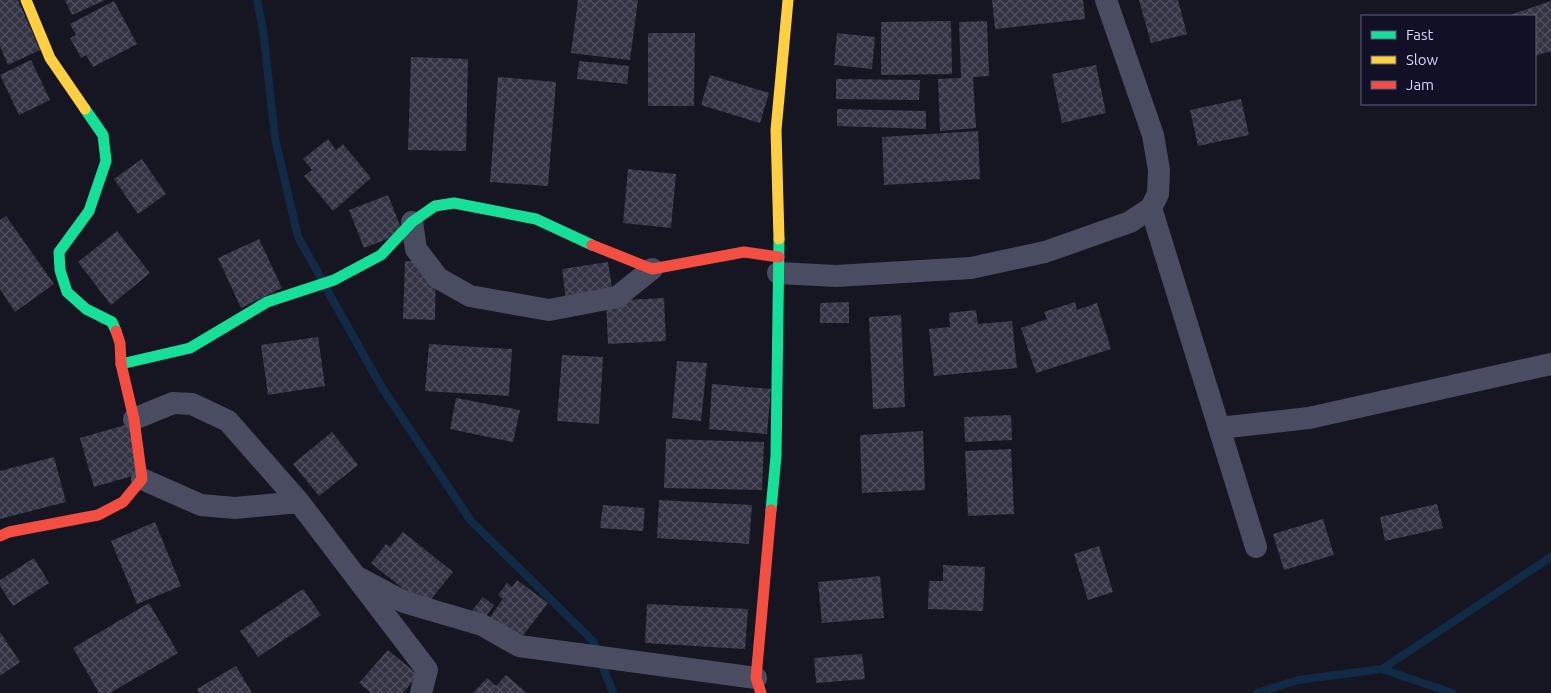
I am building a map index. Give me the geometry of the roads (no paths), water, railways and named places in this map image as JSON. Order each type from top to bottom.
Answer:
[{"type":"street","points":[[0,536],[9,532],[98,515],[123,502],[142,479],[134,420],[121,364],[120,343],[112,322],[86,309],[67,292],[60,270],[60,252],[89,211],[106,161],[103,135],[50,58],[26,0]]},
{"type":"street","points":[[354,575],[404,602],[482,626],[519,646],[759,686],[776,456],[778,265],[776,130],[788,0]]},
{"type":"street","points":[[412,222],[416,249],[438,278],[470,296],[549,310],[617,297],[652,269],[744,252],[778,265],[836,276],[971,268],[1045,252],[1130,222],[1151,208],[1158,194],[1159,170],[1153,135],[1106,0]]},
{"type":"street","points":[[121,364],[190,348],[267,302],[334,280],[380,255],[412,222],[435,206],[454,203],[536,219],[579,240],[652,269]]},
{"type":"street","points":[[1151,208],[1256,547]]},
{"type":"street","points":[[1219,428],[1309,418],[1551,364]]},
{"type":"street","points":[[134,420],[173,403],[192,404],[228,421],[298,502],[427,670],[420,693]]},
{"type":"street","points":[[142,479],[201,505],[235,508],[298,502]]},
{"type":"street","points":[[393,627],[404,602]]},
{"type":"waterway","points":[[257,0],[263,30],[275,138],[298,237],[321,278]]},
{"type":"waterway","points":[[326,288],[381,386],[471,521],[593,641],[613,693]]},
{"type":"waterway","points":[[1257,693],[1298,680],[1382,669],[1551,557]]},
{"type":"waterway","points":[[1382,669],[1452,693]]}]
